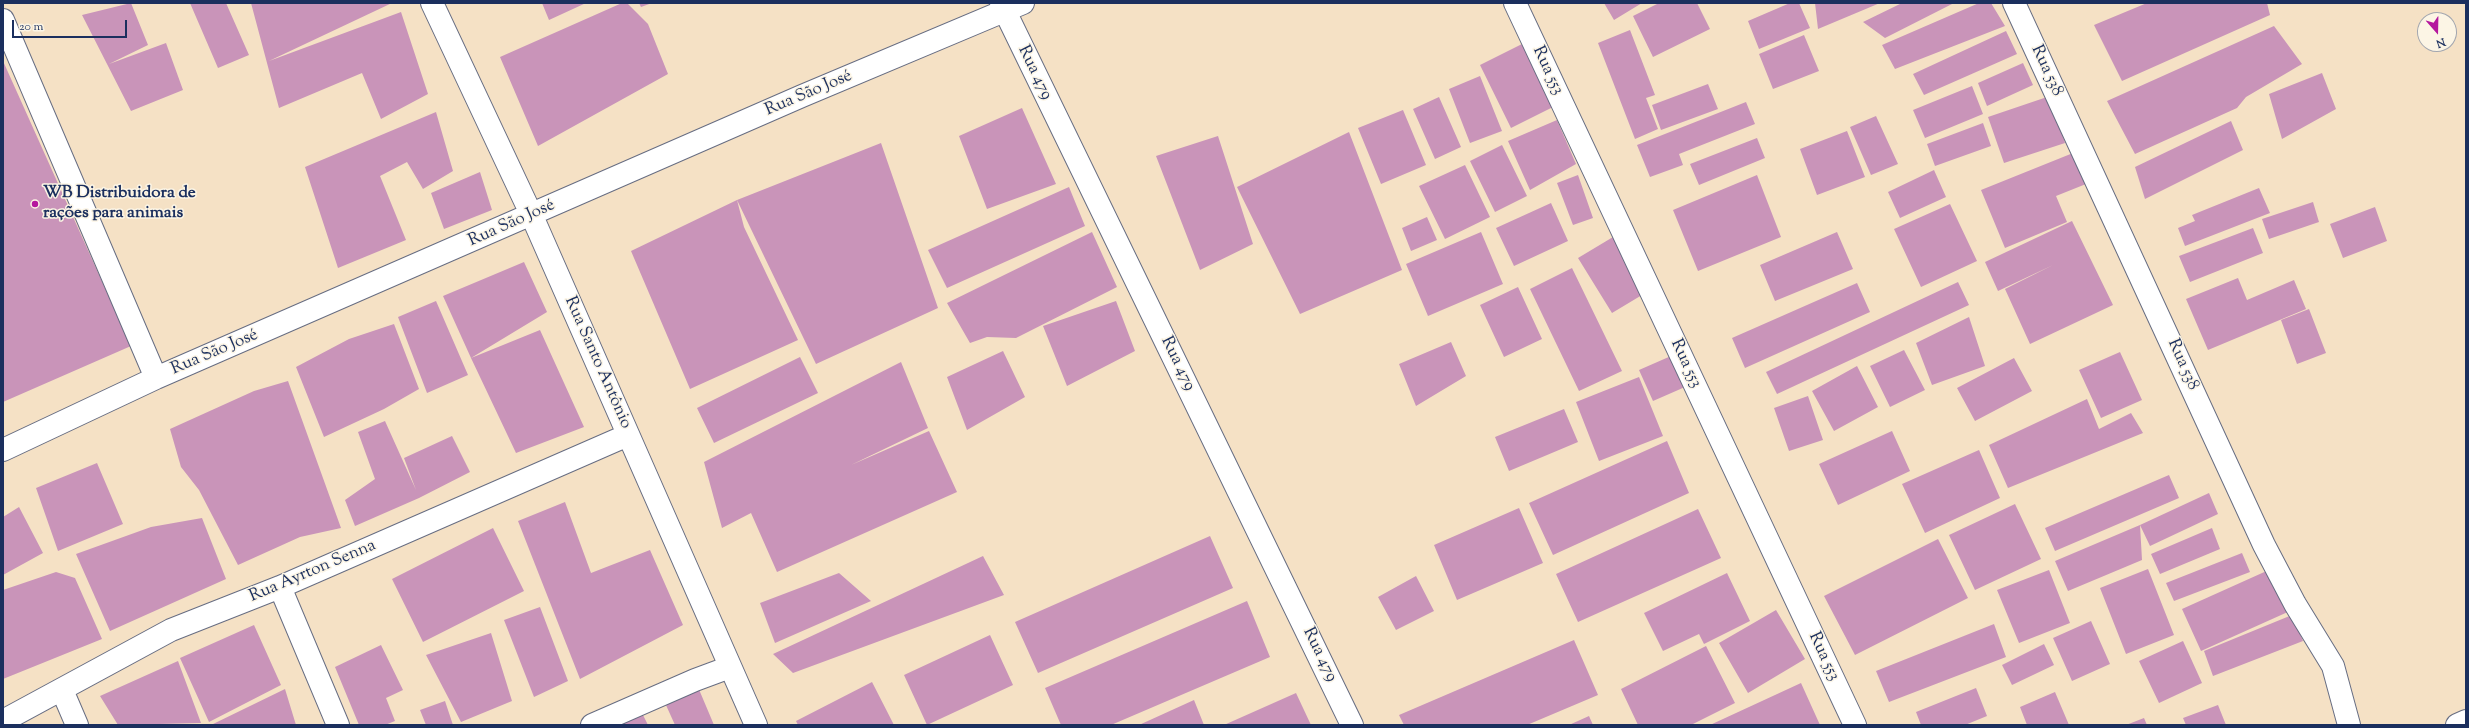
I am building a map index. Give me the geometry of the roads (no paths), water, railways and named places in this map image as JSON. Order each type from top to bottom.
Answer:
[{"type":"street","name":"Rua Santo Antônio","points":[[432,3],[532,216],[756,725]]},
{"type":"street","name":"Rua 553","points":[[1516,3],[1855,725]]},
{"type":"street","name":"Rua 538","points":[[2014,3],[2264,545],[2295,604],[2333,666],[2349,725]]},
{"type":"street","name":"Rua São José","points":[[3,450],[156,378],[532,216],[1009,6]]},
{"type":"street","name":"Rua 479","points":[[1009,6],[1352,725]]},
{"type":"street","points":[[3,20],[156,378]]},
{"type":"street","name":"Rua Ayrton Senna","points":[[3,721],[171,630],[280,587],[628,435]]},
{"type":"street","points":[[280,587],[338,725]]},
{"type":"street","points":[[592,725],[688,683],[730,667]]},
{"type":"street","points":[[62,690],[77,725]]},
{"type":"street","points":[[2457,725],[2466,721]]},
{"type":"place","name":"WB Distribuidora de rações para animais","points":[[35,204]]}]
